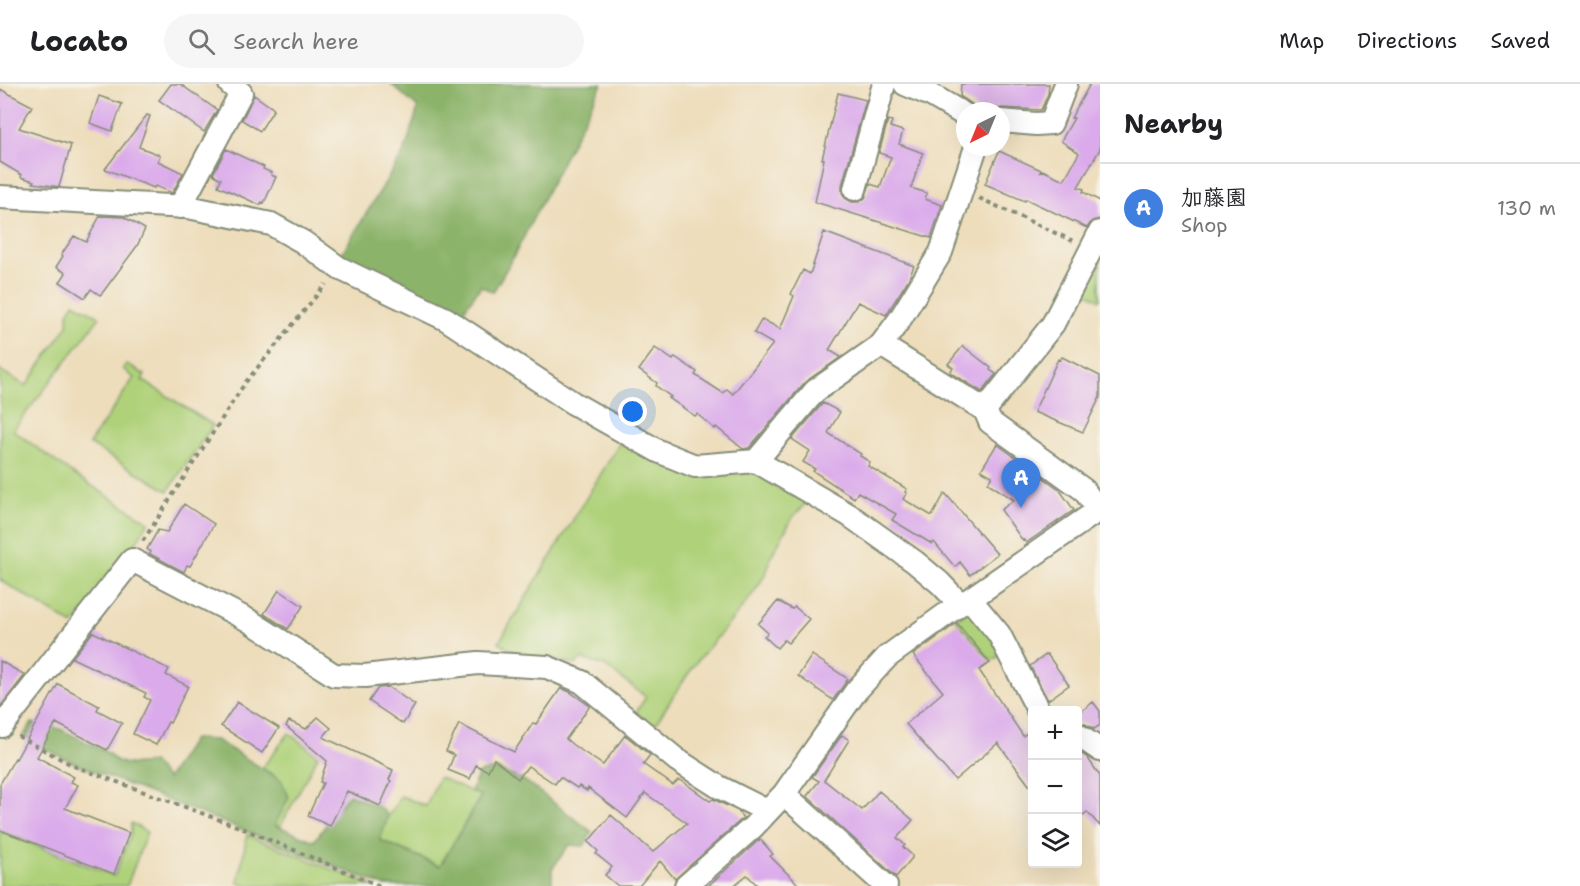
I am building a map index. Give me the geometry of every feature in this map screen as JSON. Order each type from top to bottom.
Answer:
[{"type":"street","points":[[180,207],[241,93],[230,84]]},
{"type":"street","points":[[855,189],[884,84]]},
{"type":"street","points":[[905,84],[931,95],[956,110]]},
{"type":"street","points":[[1010,122],[1051,123],[1066,84]]},
{"type":"street","points":[[756,461],[815,391],[881,345],[941,252],[973,156]]},
{"type":"street","points":[[0,197],[180,207],[270,224],[303,242],[339,268],[446,319],[573,404],[658,451],[695,466],[756,461],[849,515],[965,601],[999,634],[1035,706]]},
{"type":"street","points":[[985,410],[1053,324],[1095,241]]},
{"type":"street","points":[[686,886],[753,827],[784,794],[856,691],[887,657],[1099,509],[1084,490],[990,422],[985,410],[881,345]]},
{"type":"street","points":[[1,726],[132,560],[248,620],[334,675],[365,676],[478,663],[547,667],[566,674],[582,682],[677,760],[719,787],[767,811]]},
{"type":"street","points":[[1082,738],[1100,750]]},
{"type":"street","points":[[784,794],[886,886]]},
{"type":"path","points":[[962,190],[1042,225],[1095,241]]},
{"type":"path","points":[[132,560],[245,383],[339,268]]},
{"type":"path","points":[[1,726],[30,744],[74,766],[239,827],[380,886]]},
{"type":"green space","points":[[391,84],[602,84],[514,256],[493,292],[481,286],[457,319],[338,260],[405,150],[418,108]]},
{"type":"green space","points":[[1100,255],[1100,300],[1077,287]]},
{"type":"green space","points":[[74,303],[100,317],[13,430],[70,472],[149,522],[128,555],[73,625],[0,580],[0,370],[26,386],[68,325],[68,313]]},
{"type":"green space","points":[[127,364],[145,375],[142,380],[213,425],[168,491],[89,444],[134,378],[123,369]]},
{"type":"green space","points":[[622,439],[752,468],[811,498],[793,517],[770,558],[761,582],[751,597],[693,667],[652,729],[634,715],[646,697],[605,666],[582,659],[575,665],[519,655],[499,642]]},
{"type":"green space","points":[[972,610],[1004,653],[991,661],[955,618]]},
{"type":"green space","points":[[32,723],[60,729],[108,753],[122,763],[134,765],[152,762],[167,779],[193,739],[216,740],[281,780],[289,797],[275,825],[314,841],[349,794],[381,808],[388,816],[380,840],[440,866],[481,796],[471,791],[479,773],[496,769],[525,781],[592,832],[584,846],[569,845],[552,869],[552,886],[384,886],[76,764],[32,742],[24,735]]},
{"type":"green space","points":[[289,733],[318,756],[280,827],[275,825],[281,780],[262,768]]},
{"type":"green space","points":[[439,777],[481,796],[440,866],[380,840],[388,816],[401,796],[426,806]]},
{"type":"green space","points":[[131,823],[147,832],[127,886],[0,886],[0,831],[114,876],[131,834]]},
{"type":"green space","points":[[247,835],[373,886],[246,886],[238,883]]},
{"type":"building","points":[[171,84],[180,84],[217,110],[204,132],[159,100]]},
{"type":"building","points":[[961,84],[1049,84],[1048,94],[1041,110],[1010,108],[1010,102],[969,102],[960,96]]},
{"type":"building","points":[[1090,84],[1100,84],[1100,149],[1078,187],[1100,201],[1100,219],[1092,221],[1087,228],[1026,199],[1025,201],[985,184],[997,156],[1010,156],[1041,170],[1040,173],[1042,170],[1064,180],[1079,153],[1061,141],[1074,118],[1071,118]]},
{"type":"building","points":[[0,89],[32,106],[19,128],[71,145],[59,187],[33,183],[34,181],[21,177],[22,175],[0,162]]},
{"type":"building","points":[[838,93],[866,100],[842,185],[845,198],[852,202],[859,202],[865,198],[870,184],[880,187],[891,157],[879,153],[888,120],[892,121],[890,127],[903,131],[899,144],[923,153],[911,188],[927,193],[925,199],[942,205],[931,238],[815,202],[824,159],[822,159]]},
{"type":"building","points":[[254,95],[274,109],[260,131],[242,120]]},
{"type":"building","points":[[99,96],[122,104],[112,131],[90,123]]},
{"type":"building","points":[[147,115],[150,116],[139,147],[160,155],[158,161],[183,173],[172,193],[105,169]]},
{"type":"building","points":[[226,149],[264,167],[263,169],[276,177],[264,203],[260,205],[218,186],[221,179],[213,174]]},
{"type":"building","points":[[100,216],[124,217],[145,229],[137,246],[103,292],[100,295],[91,289],[85,298],[60,282],[66,273],[56,267],[74,236],[86,242]]},
{"type":"building","points":[[824,232],[914,266],[886,315],[858,302],[829,350],[841,357],[805,382],[749,448],[743,449],[716,427],[715,429],[697,414],[695,416],[669,398],[671,397],[656,386],[657,383],[639,370],[655,348],[673,360],[675,357],[697,372],[695,375],[723,393],[727,389],[733,394],[773,344],[754,333],[762,319],[780,329],[794,296],[791,294],[803,270],[810,274]]},
{"type":"building","points":[[963,346],[996,374],[982,392],[950,372],[953,368],[948,364]]},
{"type":"building","points":[[1062,357],[1100,376],[1100,397],[1083,432],[1034,412],[1058,359]]},
{"type":"building","points":[[823,403],[840,412],[828,433],[861,454],[860,456],[870,462],[868,466],[907,489],[903,499],[932,516],[945,493],[997,554],[970,575],[960,562],[955,567],[934,542],[932,544],[892,520],[896,514],[858,492],[854,498],[813,471],[815,469],[803,462],[810,451],[792,439]]},
{"type":"building","points":[[997,444],[1059,489],[1074,510],[1026,543],[1001,510],[1014,500],[988,483],[992,476],[981,470]]},
{"type":"building","points":[[184,504],[214,524],[190,566],[187,565],[184,572],[150,554],[151,552],[147,549],[158,530],[167,532]]},
{"type":"building","points":[[279,590],[303,606],[288,629],[264,614]]},
{"type":"building","points":[[778,601],[792,609],[795,607],[809,619],[788,643],[784,640],[777,648],[764,636],[768,633],[758,624]]},
{"type":"building","points":[[957,623],[990,663],[979,670],[1023,736],[1028,732],[1028,784],[998,743],[955,780],[906,724],[943,692],[913,655]]},
{"type":"building","points":[[93,632],[169,669],[166,675],[188,686],[170,723],[168,722],[156,745],[133,734],[150,700],[144,697],[146,693],[72,658]]},
{"type":"building","points":[[1047,654],[1069,685],[1048,700],[1030,666]]},
{"type":"building","points":[[812,655],[848,679],[833,700],[798,676]]},
{"type":"building","points":[[0,661],[25,675],[0,707]]},
{"type":"building","points":[[58,684],[99,706],[97,710],[122,723],[107,750],[56,723],[37,757],[74,777],[71,782],[78,785],[65,808],[129,833],[114,874],[0,830],[0,784]]},
{"type":"building","points":[[388,687],[415,705],[403,724],[369,701],[378,688]]},
{"type":"building","points":[[561,688],[590,706],[566,739],[573,745],[603,765],[625,735],[650,755],[643,764],[673,785],[678,780],[682,781],[710,801],[713,799],[738,811],[743,818],[675,879],[660,861],[639,886],[618,886],[605,875],[612,867],[596,854],[598,851],[588,842],[611,815],[653,852],[687,823],[645,793],[627,818],[588,788],[587,791],[579,786],[577,788],[560,777],[555,784],[528,766],[518,779],[494,759],[488,771],[476,765],[470,779],[448,770],[454,755],[446,751],[459,724],[514,752],[533,723],[536,724]]},
{"type":"building","points":[[237,702],[279,728],[262,753],[221,726]]},
{"type":"building","points":[[1093,702],[1100,711],[1100,725],[1094,729],[1082,723],[1082,711]]},
{"type":"building","points":[[318,717],[331,728],[323,737],[393,770],[389,780],[391,781],[380,806],[347,791],[330,826],[308,816],[323,783],[320,782],[327,761],[286,726],[289,721],[306,729]]},
{"type":"building","points":[[842,735],[849,740],[824,780],[862,810],[879,791],[913,820],[897,838],[905,845],[903,847],[912,855],[912,858],[896,877],[807,796],[819,781],[812,777]]},
{"type":"building","points":[[1082,754],[1087,757],[1100,776],[1100,826],[1087,812],[1082,816]]},
{"type":"building","points":[[760,839],[773,854],[770,856],[800,886],[758,886],[747,875],[733,886],[708,886]]},
{"type":"place","name":"加藤園","points":[[1021,508]]}]
